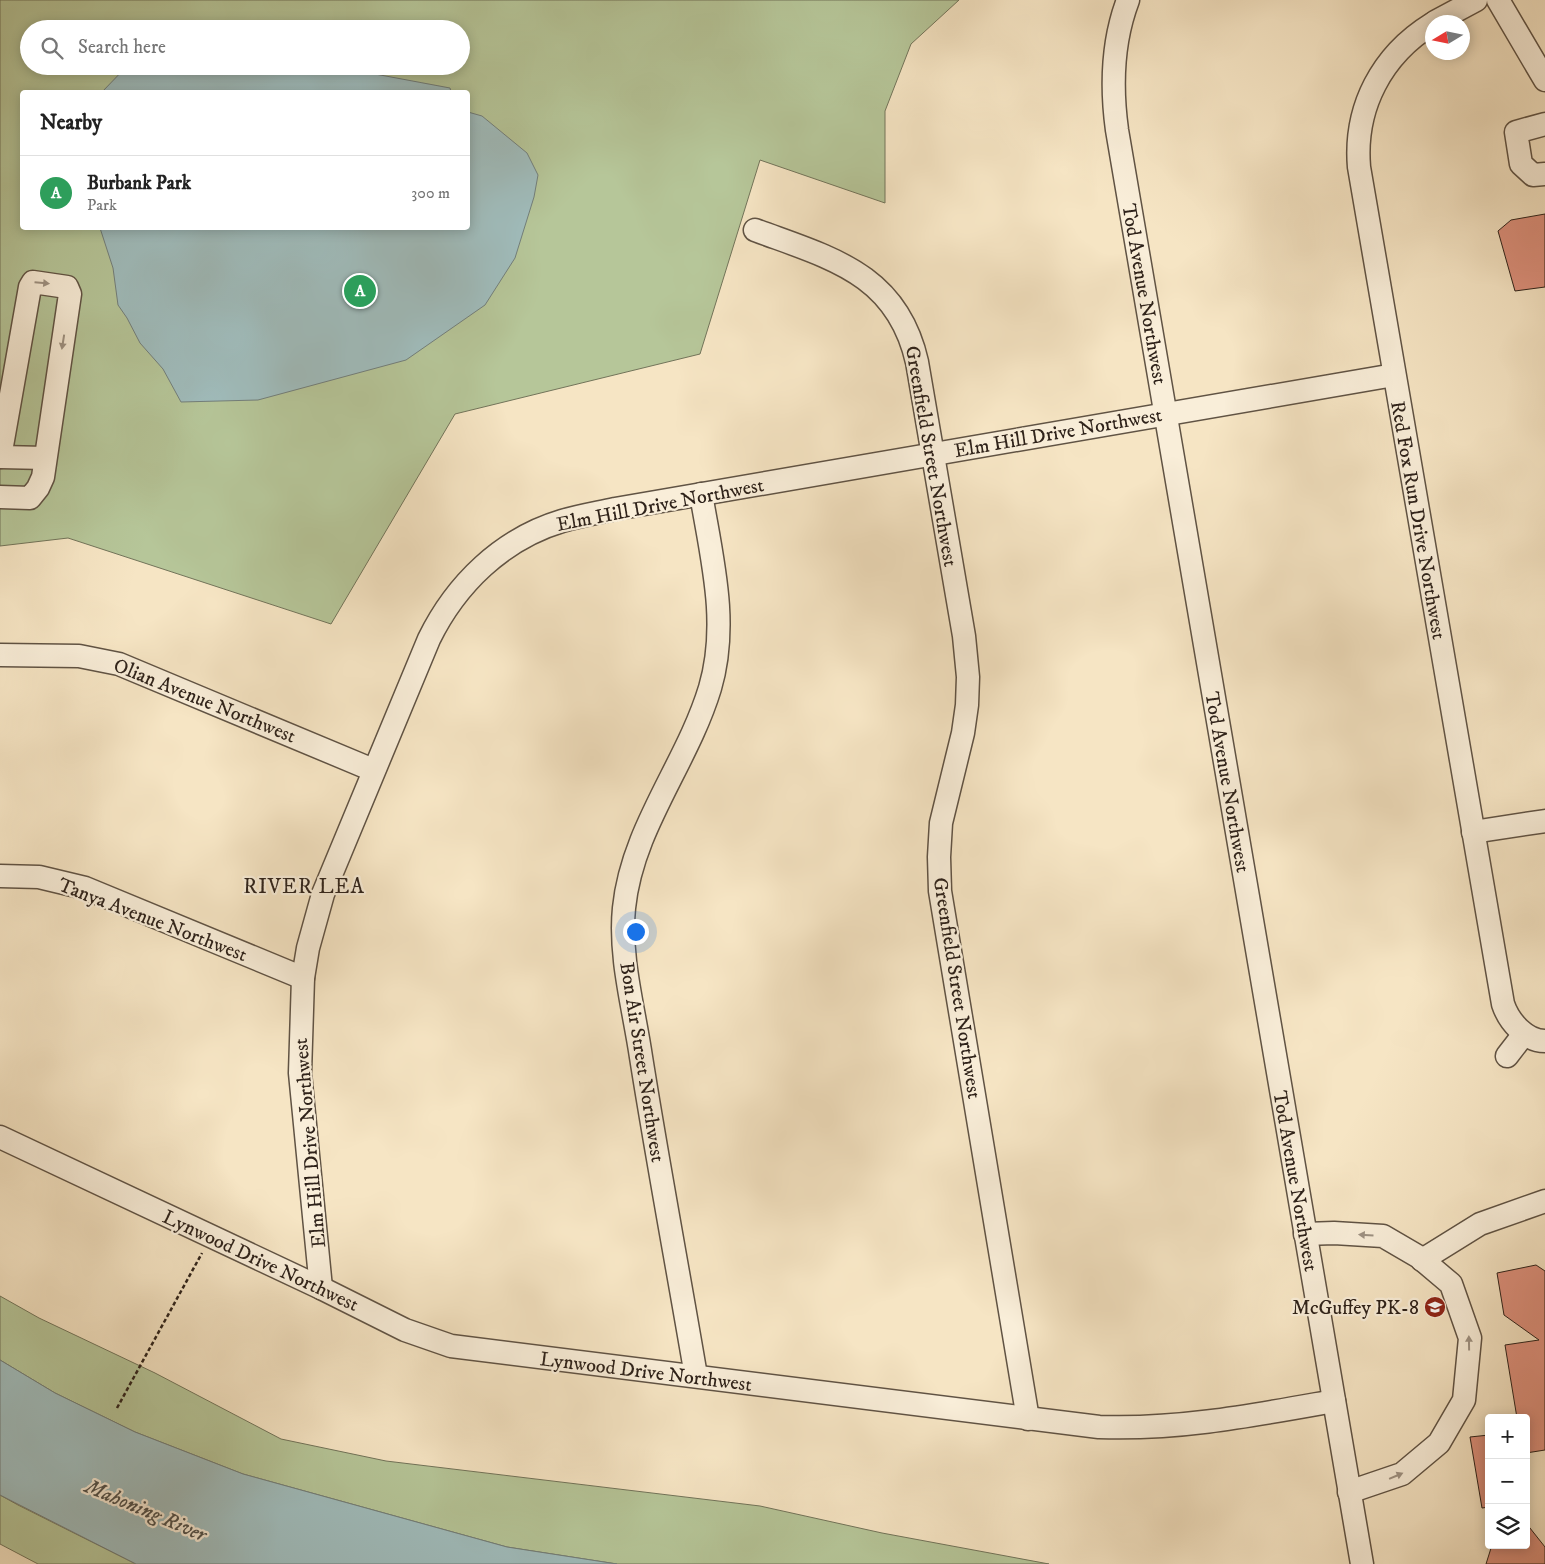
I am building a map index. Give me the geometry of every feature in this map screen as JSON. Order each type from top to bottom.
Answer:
[{"type":"street","name":"Tod Avenue Northwest","points":[[1128,0],[1117,39],[1113,70],[1113,101],[1362,1564]]},
{"type":"street","name":"Red Fox Run Drive Northwest","points":[[1449,15],[1476,0]]},
{"type":"street","points":[[1498,0],[1545,80]]},
{"type":"street","name":"Red Fox Run Drive Northwest","points":[[1425,29],[1413,36],[1392,57],[1369,96],[1360,128],[1359,167],[1504,1004],[1512,1021],[1524,1034]]},
{"type":"street","points":[[1545,124],[1516,132],[1521,164],[1533,175],[1545,174]]},
{"type":"street","name":"Greenfield Street Northwest","points":[[755,230],[846,265],[869,280],[890,302],[904,323],[914,348],[964,636],[968,677],[963,733],[942,823],[939,857],[940,891],[1028,1419]]},
{"type":"street","points":[[0,497],[30,498],[40,483],[45,458],[70,294],[67,286],[33,282],[30,287],[1,458],[45,458]]},
{"type":"street","name":"Elm Hill Drive Northwest","points":[[321,1288],[300,1073],[302,978],[308,948],[323,894],[373,770],[437,622],[459,590],[489,561],[524,537],[563,521],[615,509],[1394,375]]},
{"type":"street","name":"Bon Air Street Northwest","points":[[696,1376],[643,1069],[626,962],[623,926],[626,891],[634,858],[702,710],[716,664],[719,607],[701,494]]},
{"type":"street","name":"Olian Avenue Northwest","points":[[0,655],[79,656],[119,664],[373,770]]},
{"type":"street","points":[[1473,832],[1545,820]]},
{"type":"street","name":"Tanya Avenue Northwest","points":[[0,876],[39,877],[85,888],[302,978]]},
{"type":"street","points":[[1507,1056],[1524,1034],[1545,1041]]},
{"type":"street","name":"Lynwood Drive Northwest","points":[[0,1137],[321,1288],[405,1330],[451,1346],[1099,1427],[1160,1428],[1208,1423],[1334,1401]]},
{"type":"street","points":[[1422,1260],[1480,1224],[1545,1201]]},
{"type":"street","points":[[1305,1234],[1334,1233],[1383,1236],[1422,1260],[1451,1284],[1470,1338],[1464,1400],[1439,1443],[1402,1474],[1349,1492]]},
{"type":"path","points":[[117,1408],[211,1236]]},
{"type":"green space","points":[[0,0],[959,0],[911,44],[885,111],[885,203],[760,160],[700,354],[455,414],[331,624],[68,538],[0,546]]},
{"type":"green space","points":[[0,1296],[39,1318],[155,1373],[281,1439],[386,1461],[760,1506],[882,1533],[1049,1564],[617,1564],[507,1547],[243,1474],[135,1432],[55,1393],[0,1360]]},
{"type":"green space","points":[[0,1495],[136,1564],[38,1564],[0,1544]]},
{"type":"water","points":[[118,75],[380,75],[450,88],[450,90],[104,90]]},
{"type":"water","points":[[470,113],[482,116],[527,153],[538,175],[534,197],[515,258],[485,305],[406,360],[258,400],[181,402],[163,369],[140,343],[118,305],[113,268],[101,230],[470,230]]},
{"type":"water","name":"Mahoning River","points":[[0,1360],[55,1393],[135,1432],[243,1474],[507,1547],[617,1564],[136,1564],[0,1495]]},
{"type":"building","points":[[1545,214],[1545,287],[1515,291],[1498,231],[1511,220]]},
{"type":"building","points":[[1536,1265],[1545,1271],[1545,1450],[1530,1452],[1530,1414],[1516,1414],[1505,1345],[1539,1340],[1504,1315],[1497,1273]]},
{"type":"building","points":[[1485,1435],[1485,1508],[1482,1508],[1470,1437]]},
{"type":"building","points":[[1530,1528],[1545,1547],[1545,1564],[1486,1564],[1491,1549],[1530,1549]]},
{"type":"place","name":"Burbank Park","points":[[360,291]]},
{"type":"place","name":"McGuffey PK-8","points":[[1435,1307]]},
{"type":"district","name":"RIVER LEA","points":[[304,886]]}]
